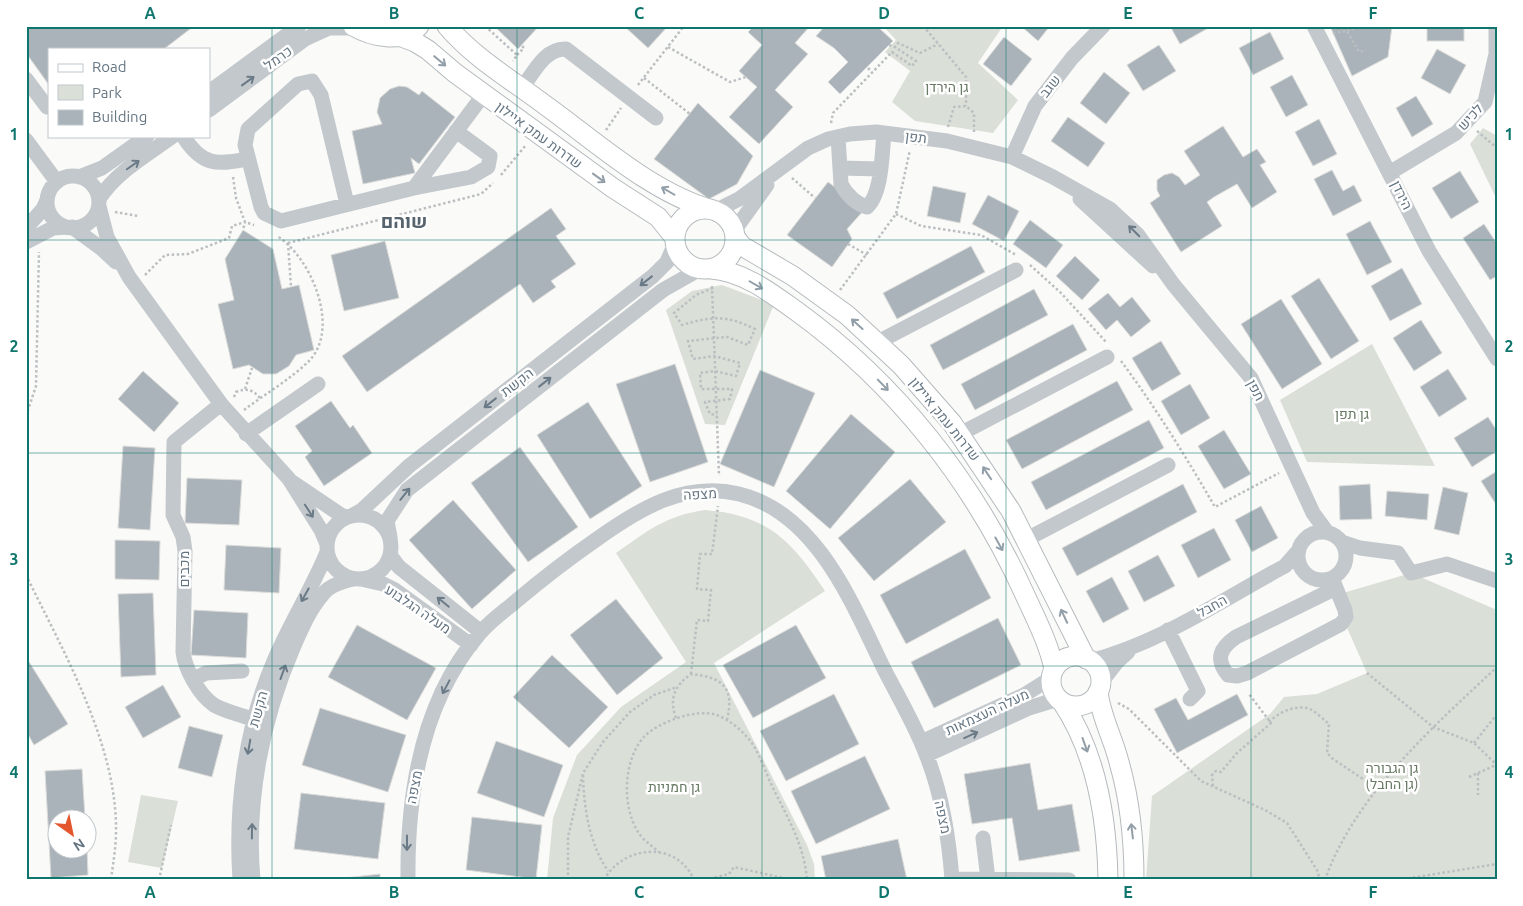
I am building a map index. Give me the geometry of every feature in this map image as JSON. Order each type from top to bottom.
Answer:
[{"type":"main road","points":[[355,27],[376,36],[399,36],[419,26]]},
{"type":"main road","name":"שדרות עמק איילון","points":[[447,26],[472,51],[655,183],[683,200],[714,210]]},
{"type":"main road","name":"שדרות עמק איילון","points":[[399,36],[428,50],[484,94],[613,188],[658,217],[675,241]]},
{"type":"main road","points":[[700,209],[714,210],[730,221],[734,234],[731,254],[725,262],[706,269],[690,266],[681,258],[675,241],[682,220],[690,213],[700,209]]},
{"type":"main road","name":"שדרות עמק איילון","points":[[734,234],[742,246],[793,276],[847,315],[878,342],[901,365],[960,434],[994,484],[1026,539],[1078,647],[1088,660]]},
{"type":"main road","name":"שדרות עמק איילון","points":[[706,269],[722,270],[743,277],[779,298],[830,335],[882,384],[921,427],[963,484],[1005,554],[1048,647],[1052,674]]},
{"type":"main road","points":[[1108,880],[1104,829],[1093,768],[1079,729],[1053,692],[1052,674],[1066,658],[1078,656],[1088,660],[1098,671],[1102,712],[1119,760],[1126,789],[1134,849],[1134,880]]},
{"type":"main road","points":[[1060,701],[1074,706],[1085,704],[1099,688]]},
{"type":"street","name":"כרמל","points":[[210,91],[299,26]]},
{"type":"street","name":"שגב","points":[[1012,157],[1035,106],[1072,58],[1103,26]]},
{"type":"street","name":"לכיש","points":[[1391,172],[1456,133],[1485,102],[1496,54],[1496,26]]},
{"type":"street","name":"כרמל","points":[[210,109],[305,39],[329,28],[355,27]]},
{"type":"street","name":"הירדן","points":[[1316,30],[1391,172],[1429,251],[1497,360]]},
{"type":"street","points":[[522,88],[548,54],[556,49],[566,49],[656,118]]},
{"type":"street","points":[[26,79],[47,107]]},
{"type":"street","points":[[347,204],[321,95],[312,81],[298,84],[248,129],[245,144],[264,214],[281,221],[414,188],[471,177],[488,167],[490,156],[456,131]]},
{"type":"street","points":[[414,188],[484,94]]},
{"type":"street","points":[[833,138],[844,190],[860,205],[867,207],[873,202],[880,169],[884,133]]},
{"type":"street","name":"תפן","points":[[714,210],[739,199],[794,157],[833,138],[850,134],[884,133],[947,141],[1012,157],[1053,177],[1110,209],[1138,235],[1173,284],[1251,378],[1313,513],[1327,532]]},
{"type":"street","points":[[26,242],[48,200],[50,191],[57,182],[67,177],[80,176],[102,168],[144,138]]},
{"type":"street","points":[[33,231],[70,227],[89,222],[107,187],[170,138]]},
{"type":"street","points":[[184,138],[198,156],[208,162],[224,164],[248,158]]},
{"type":"street","points":[[26,140],[57,182]]},
{"type":"street","name":"תפן","points":[[734,234],[755,199],[781,168]]},
{"type":"street","points":[[840,168],[880,169]]},
{"type":"street","points":[[80,176],[91,183],[99,203],[107,237],[131,280],[221,404],[246,434],[289,479],[331,509],[350,516],[367,516],[378,520],[390,537],[390,555],[381,571],[357,579],[336,570],[330,562],[321,530],[289,479]]},
{"type":"street","points":[[48,200],[50,214],[59,223],[70,227],[102,249],[131,280]]},
{"type":"street","name":"הקשת","points":[[350,516],[362,510],[409,466],[653,276],[667,262],[675,241]]},
{"type":"street","name":"הקשת","points":[[390,537],[388,521],[407,490],[663,290],[706,269]]},
{"type":"street","points":[[878,342],[1016,270]]},
{"type":"street","points":[[960,434],[1107,357]]},
{"type":"street","points":[[246,434],[318,384]]},
{"type":"street","name":"מכבים","points":[[221,404],[174,442],[173,515],[183,537],[185,552],[183,652],[185,665],[205,697],[215,705],[255,720]]},
{"type":"street","points":[[1026,539],[1168,465]]},
{"type":"street","name":"מצפה","points":[[408,880],[407,836],[411,799],[422,750],[436,707],[457,666],[481,632],[552,571],[634,513],[681,493],[720,492],[738,494],[764,504],[787,518],[810,540],[851,602],[924,748],[944,817],[952,880]]},
{"type":"street","points":[[1308,537],[1313,513]]},
{"type":"street","points":[[327,548],[334,527],[350,516]]},
{"type":"street","points":[[1304,572],[1300,565],[1299,550],[1308,537],[1314,533],[1327,532],[1338,537],[1342,542],[1347,559]]},
{"type":"street","points":[[1342,542],[1360,548],[1398,553],[1411,573],[1447,564],[1497,582]]},
{"type":"street","name":"הקשת","points":[[240,880],[239,818],[246,762],[255,720],[273,662],[327,548]]},
{"type":"street","points":[[1334,583],[1346,617],[1334,629],[1247,673],[1237,676],[1228,675],[1223,668],[1221,652],[1224,646],[1236,637],[1334,583],[1347,559],[1360,548]]},
{"type":"street","name":"החבל","points":[[1088,660],[1138,645],[1168,630],[1285,566],[1299,550]]},
{"type":"street","name":"מעלה הגלבוע","points":[[390,555],[399,566],[481,632]]},
{"type":"street","points":[[1285,566],[1304,572],[1317,580],[1334,583]]},
{"type":"street","name":"הקשת","points":[[253,880],[252,818],[255,792],[263,741],[276,694],[297,640],[318,602],[331,588],[357,579]]},
{"type":"street","name":"מעלה הגלבוע","points":[[357,579],[382,584],[395,590],[471,645]]},
{"type":"street","points":[[1168,630],[1198,691],[1190,699]]},
{"type":"street","name":"החבל","points":[[1099,688],[1116,662],[1138,645]]},
{"type":"street","points":[[194,679],[206,673],[242,671]]},
{"type":"street","name":"מעלה העצמאות","points":[[924,748],[1024,695],[1052,674]]},
{"type":"street","name":"מעלה העצמאות","points":[[924,748],[1029,708],[1060,701]]},
{"type":"street","points":[[983,838],[988,879]]},
{"type":"street","points":[[952,880],[1069,880]]},
{"type":"path","points":[[485,26],[518,54]]},
{"type":"path","points":[[654,64],[684,26]]},
{"type":"path","points":[[927,26],[925,28],[966,77],[966,106]]},
{"type":"path","points":[[1316,30],[1347,31],[1356,28]]},
{"type":"path","points":[[1347,31],[1360,52],[1366,50]]},
{"type":"path","points":[[895,47],[898,43],[920,52],[938,44]]},
{"type":"path","points":[[509,66],[524,48],[521,45]]},
{"type":"path","points":[[833,138],[833,113],[892,52],[912,66],[916,61],[889,45]]},
{"type":"path","points":[[668,47],[730,82],[746,77]]},
{"type":"path","points":[[868,68],[872,72]]},
{"type":"path","points":[[644,78],[690,114]]},
{"type":"path","points":[[947,141],[954,107],[966,106],[974,112],[974,148]]},
{"type":"path","points":[[1467,121],[1497,148]]},
{"type":"path","points":[[840,290],[896,214],[912,137]]},
{"type":"path","points":[[781,168],[815,198]]},
{"type":"path","points":[[288,243],[452,202]]},
{"type":"path","points":[[114,212],[138,216]]},
{"type":"path","points":[[131,280],[165,255],[188,254],[229,238],[232,226],[245,222],[244,230]]},
{"type":"path","points":[[26,416],[36,386],[33,231]]},
{"type":"path","points":[[288,243],[291,286]]},
{"type":"path","points":[[233,418],[309,360],[321,342],[322,323],[315,284],[302,260],[288,243]]},
{"type":"path","points":[[848,244],[867,255]]},
{"type":"path","points":[[676,718],[672,696],[677,687],[690,674],[697,620],[708,621],[711,590],[697,589],[700,554],[712,554],[720,492],[712,288],[706,269]]},
{"type":"path","points":[[717,414],[710,414],[706,402],[730,400],[732,389],[701,389],[700,373],[715,372],[736,376],[740,363],[714,356],[693,359],[688,341],[727,337],[748,345],[755,329],[737,320],[713,317],[682,325],[674,313],[696,295],[712,288],[722,288]]},
{"type":"path","points":[[245,389],[252,368]]},
{"type":"path","points":[[236,392],[245,389],[253,391],[260,398]]},
{"type":"path","points":[[26,575],[75,677],[107,762],[116,830],[111,880]]},
{"type":"path","points":[[1325,880],[1334,853],[1378,789],[1433,727],[1497,667]]},
{"type":"path","points":[[1367,673],[1433,727],[1474,744],[1496,765],[1468,777]]},
{"type":"path","points":[[690,674],[708,675],[722,682],[729,696],[730,706],[727,720]]},
{"type":"path","points":[[568,880],[568,837],[583,773],[603,742],[630,712],[654,694],[677,687]]},
{"type":"path","points":[[1250,694],[1269,722]]},
{"type":"path","points":[[1116,703],[1129,709],[1201,781],[1265,810],[1287,823],[1317,870],[1320,880]]},
{"type":"path","points":[[1213,786],[1212,775],[1216,771],[1221,772],[1236,754],[1271,723],[1269,722],[1277,714],[1292,709],[1309,709],[1329,724],[1327,753],[1378,789]]},
{"type":"path","points":[[660,853],[638,832],[629,811],[627,786],[632,760],[644,738],[663,724],[686,714],[715,714],[727,720],[749,739],[802,847],[807,880]]},
{"type":"path","points":[[1474,744],[1497,714]]},
{"type":"path","points":[[583,773],[584,809],[599,857],[608,871]]},
{"type":"path","points":[[1478,773],[1478,795]]},
{"type":"path","points":[[160,880],[171,825]]},
{"type":"path","points":[[604,880],[608,871],[619,861],[631,854],[646,851],[673,857],[684,865],[694,880]]},
{"type":"path","points":[[1398,880],[1497,864]]},
{"type":"path","points":[[705,880],[715,879],[728,874],[734,867],[792,880]]},
{"type":"green space","name":"גן הירדן","points":[[883,26],[1003,26],[978,63],[1018,100],[993,133],[915,121],[892,102],[910,71],[885,52],[896,40]]},
{"type":"green space","points":[[1483,128],[1497,136],[1497,200],[1470,144]]},
{"type":"green space","points":[[722,285],[762,300],[773,307],[725,425],[705,424],[666,310],[692,291]]},
{"type":"green space","name":"גן תפן","points":[[1372,344],[1435,466],[1307,462],[1280,400]]},
{"type":"green space","name":"גן חמניות","points":[[705,510],[746,518],[776,534],[801,558],[825,591],[714,663],[807,845],[814,864],[815,880],[745,880],[728,877],[727,880],[547,880],[553,818],[577,755],[621,707],[686,662],[616,553],[647,531],[667,520]]},
{"type":"green space","name":"גן הגבורה (גן החבל)","points":[[1411,573],[1497,610],[1497,880],[1146,880],[1152,796],[1270,714],[1284,697],[1317,694],[1367,673],[1333,596]]},
{"type":"green space","points":[[141,795],[178,801],[162,868],[128,862]]},
{"type":"building","points":[[26,26],[194,26],[165,48],[48,48],[48,84],[26,53]]},
{"type":"building","points":[[494,26],[539,26],[518,49]]},
{"type":"building","points":[[624,26],[668,26],[648,48]]},
{"type":"building","points":[[754,26],[810,26],[795,43],[808,54],[775,90],[793,107],[759,144],[729,117],[757,87],[739,71],[762,45],[748,32]]},
{"type":"building","points":[[825,26],[877,26],[893,41],[840,94],[828,82],[848,62],[834,48],[816,36]]},
{"type":"building","points":[[1021,26],[1050,26],[1038,41]]},
{"type":"building","points":[[1170,26],[1209,26],[1210,27],[1180,44]]},
{"type":"building","points":[[1330,26],[1392,26],[1388,57],[1352,76]]},
{"type":"building","points":[[1427,26],[1464,26],[1464,41],[1427,41]]},
{"type":"building","points":[[1270,32],[1284,59],[1253,75],[1239,48]]},
{"type":"building","points":[[1004,37],[1032,59],[1011,86],[983,64]]},
{"type":"building","points":[[1159,45],[1176,71],[1143,91],[1127,65]]},
{"type":"building","points":[[1437,49],[1466,65],[1450,94],[1421,78]]},
{"type":"building","points":[[1104,72],[1130,93],[1106,124],[1080,103]]},
{"type":"building","points":[[1292,75],[1308,105],[1286,117],[1270,87]]},
{"type":"building","points":[[399,86],[407,87],[419,95],[422,91],[455,117],[419,164],[411,158],[415,173],[363,184],[352,131],[382,124],[377,112],[380,98],[390,89]]},
{"type":"building","points":[[1416,96],[1433,124],[1412,137],[1396,108]]},
{"type":"building","points":[[698,103],[753,156],[737,184],[709,199],[654,159]]},
{"type":"building","points":[[1068,117],[1105,143],[1088,167],[1051,141]]},
{"type":"building","points":[[1319,119],[1337,154],[1313,166],[1295,132]]},
{"type":"building","points":[[1223,126],[1243,157],[1257,149],[1266,162],[1260,165],[1277,192],[1252,208],[1237,184],[1214,197],[1207,202],[1222,226],[1181,252],[1150,203],[1160,196],[1157,190],[1157,180],[1164,175],[1172,173],[1179,177],[1185,185],[1200,175],[1184,151]]},
{"type":"building","points":[[1332,170],[1343,191],[1354,185],[1362,201],[1333,216],[1314,179]]},
{"type":"building","points":[[1460,171],[1479,202],[1451,219],[1432,188]]},
{"type":"building","points":[[828,182],[865,209],[847,229],[852,239],[832,267],[787,235]]},
{"type":"building","points":[[933,186],[966,193],[960,223],[927,216]]},
{"type":"building","points":[[988,195],[1019,211],[1004,241],[972,224]]},
{"type":"building","points":[[551,208],[566,229],[556,236],[576,264],[551,281],[556,287],[533,303],[520,284],[367,392],[342,356]]},
{"type":"building","points":[[1030,220],[1063,245],[1046,268],[1013,244]]},
{"type":"building","points":[[1370,221],[1392,262],[1367,275],[1346,234]]},
{"type":"building","points":[[1484,224],[1497,244],[1497,276],[1490,280],[1463,238]]},
{"type":"building","points":[[243,230],[273,249],[282,289],[299,285],[314,350],[296,355],[289,366],[276,374],[263,374],[249,365],[233,369],[218,304],[234,300],[225,259]]},
{"type":"building","points":[[385,241],[399,298],[344,311],[331,255]]},
{"type":"building","points":[[971,246],[985,272],[897,319],[883,293]]},
{"type":"building","points":[[1075,256],[1100,280],[1082,300],[1056,276]]},
{"type":"building","points":[[1402,268],[1422,304],[1390,321],[1371,286]]},
{"type":"building","points":[[1319,278],[1359,341],[1331,359],[1291,296]]},
{"type":"building","points":[[1034,289],[1048,315],[943,370],[930,345]]},
{"type":"building","points":[[1108,293],[1120,307],[1132,297],[1151,321],[1131,337],[1117,320],[1106,330],[1088,309]]},
{"type":"building","points":[[1281,299],[1322,364],[1282,389],[1241,324]]},
{"type":"building","points":[[1421,320],[1442,353],[1414,371],[1393,338]]},
{"type":"building","points":[[1073,324],[1087,350],[975,410],[961,384]]},
{"type":"building","points":[[1161,341],[1181,374],[1152,391],[1132,358]]},
{"type":"building","points":[[675,364],[708,462],[650,482],[616,384]]},
{"type":"building","points":[[1448,369],[1467,399],[1439,417],[1420,387]]},
{"type":"building","points":[[760,370],[815,393],[774,487],[720,464]]},
{"type":"building","points":[[143,371],[179,403],[154,432],[118,399]]},
{"type":"building","points":[[1117,381],[1133,410],[1022,469],[1006,440]]},
{"type":"building","points":[[1190,384],[1210,418],[1181,435],[1161,401]]},
{"type":"building","points":[[331,401],[350,428],[353,425],[372,453],[324,486],[305,457],[312,451],[295,426]]},
{"type":"building","points":[[588,402],[642,486],[590,519],[537,435]]},
{"type":"building","points":[[851,414],[895,452],[830,529],[786,491]]},
{"type":"building","points":[[1488,417],[1497,431],[1497,451],[1472,467],[1454,438]]},
{"type":"building","points":[[1149,420],[1164,448],[1046,510],[1031,482]]},
{"type":"building","points":[[1224,430],[1251,474],[1224,489],[1198,446]]},
{"type":"building","points":[[123,446],[155,448],[150,530],[118,528]]},
{"type":"building","points":[[520,447],[578,527],[528,562],[471,483]]},
{"type":"building","points":[[1497,471],[1497,506],[1481,481]]},
{"type":"building","points":[[187,478],[242,480],[239,525],[185,523]]},
{"type":"building","points":[[910,479],[946,522],[874,581],[838,538]]},
{"type":"building","points":[[1183,484],[1197,512],[1077,576],[1062,548]]},
{"type":"building","points":[[1370,484],[1372,519],[1340,520],[1339,486]]},
{"type":"building","points":[[1443,487],[1468,493],[1459,535],[1434,529]]},
{"type":"building","points":[[1387,491],[1429,494],[1427,520],[1385,516]]},
{"type":"building","points":[[453,500],[516,570],[472,609],[409,540]]},
{"type":"building","points":[[1261,506],[1278,538],[1252,552],[1235,520]]},
{"type":"building","points":[[1214,528],[1231,560],[1198,578],[1181,545]]},
{"type":"building","points":[[115,540],[160,541],[159,580],[115,579]]},
{"type":"building","points":[[226,545],[281,548],[279,593],[224,590]]},
{"type":"building","points":[[965,549],[991,598],[906,644],[880,595]]},
{"type":"building","points":[[1158,555],[1175,586],[1144,602],[1128,571]]},
{"type":"building","points":[[1112,577],[1129,609],[1103,623],[1086,591]]},
{"type":"building","points":[[153,593],[156,675],[121,677],[118,594]]},
{"type":"building","points":[[616,599],[663,658],[617,695],[570,635]]},
{"type":"building","points":[[194,610],[248,613],[246,658],[191,655]]},
{"type":"building","points":[[998,618],[1021,665],[934,708],[911,662]]},
{"type":"building","points":[[357,625],[436,668],[407,720],[328,677]]},
{"type":"building","points":[[796,625],[826,678],[753,718],[723,665]]},
{"type":"building","points":[[552,655],[608,707],[569,748],[513,697]]},
{"type":"building","points":[[26,657],[68,724],[34,745],[26,731]]},
{"type":"building","points":[[163,685],[181,717],[143,738],[125,707]]},
{"type":"building","points":[[834,694],[859,744],[786,781],[760,731]]},
{"type":"building","points":[[1237,694],[1248,715],[1177,753],[1154,709],[1176,698],[1188,720]]},
{"type":"building","points":[[320,708],[406,735],[388,792],[302,765]]},
{"type":"building","points":[[189,726],[223,735],[212,777],[178,768]]},
{"type":"building","points":[[496,741],[563,765],[544,817],[477,793]]},
{"type":"building","points":[[865,756],[890,809],[816,844],[791,791]]},
{"type":"building","points":[[1030,763],[1038,810],[1072,804],[1080,851],[1019,861],[1012,818],[972,824],[964,774]]},
{"type":"building","points":[[82,769],[84,808],[48,808],[48,824],[45,771]]},
{"type":"building","points":[[301,793],[385,803],[378,859],[294,849]]},
{"type":"building","points":[[472,817],[542,825],[536,879],[466,870]]},
{"type":"building","points":[[898,839],[907,880],[826,880],[821,856]]},
{"type":"building","points":[[50,858],[87,858],[88,875],[51,878]]},
{"type":"building","points":[[380,874],[380,880],[327,880]]},
{"type":"district","name":"שוהם","points":[[404,221]]}]
